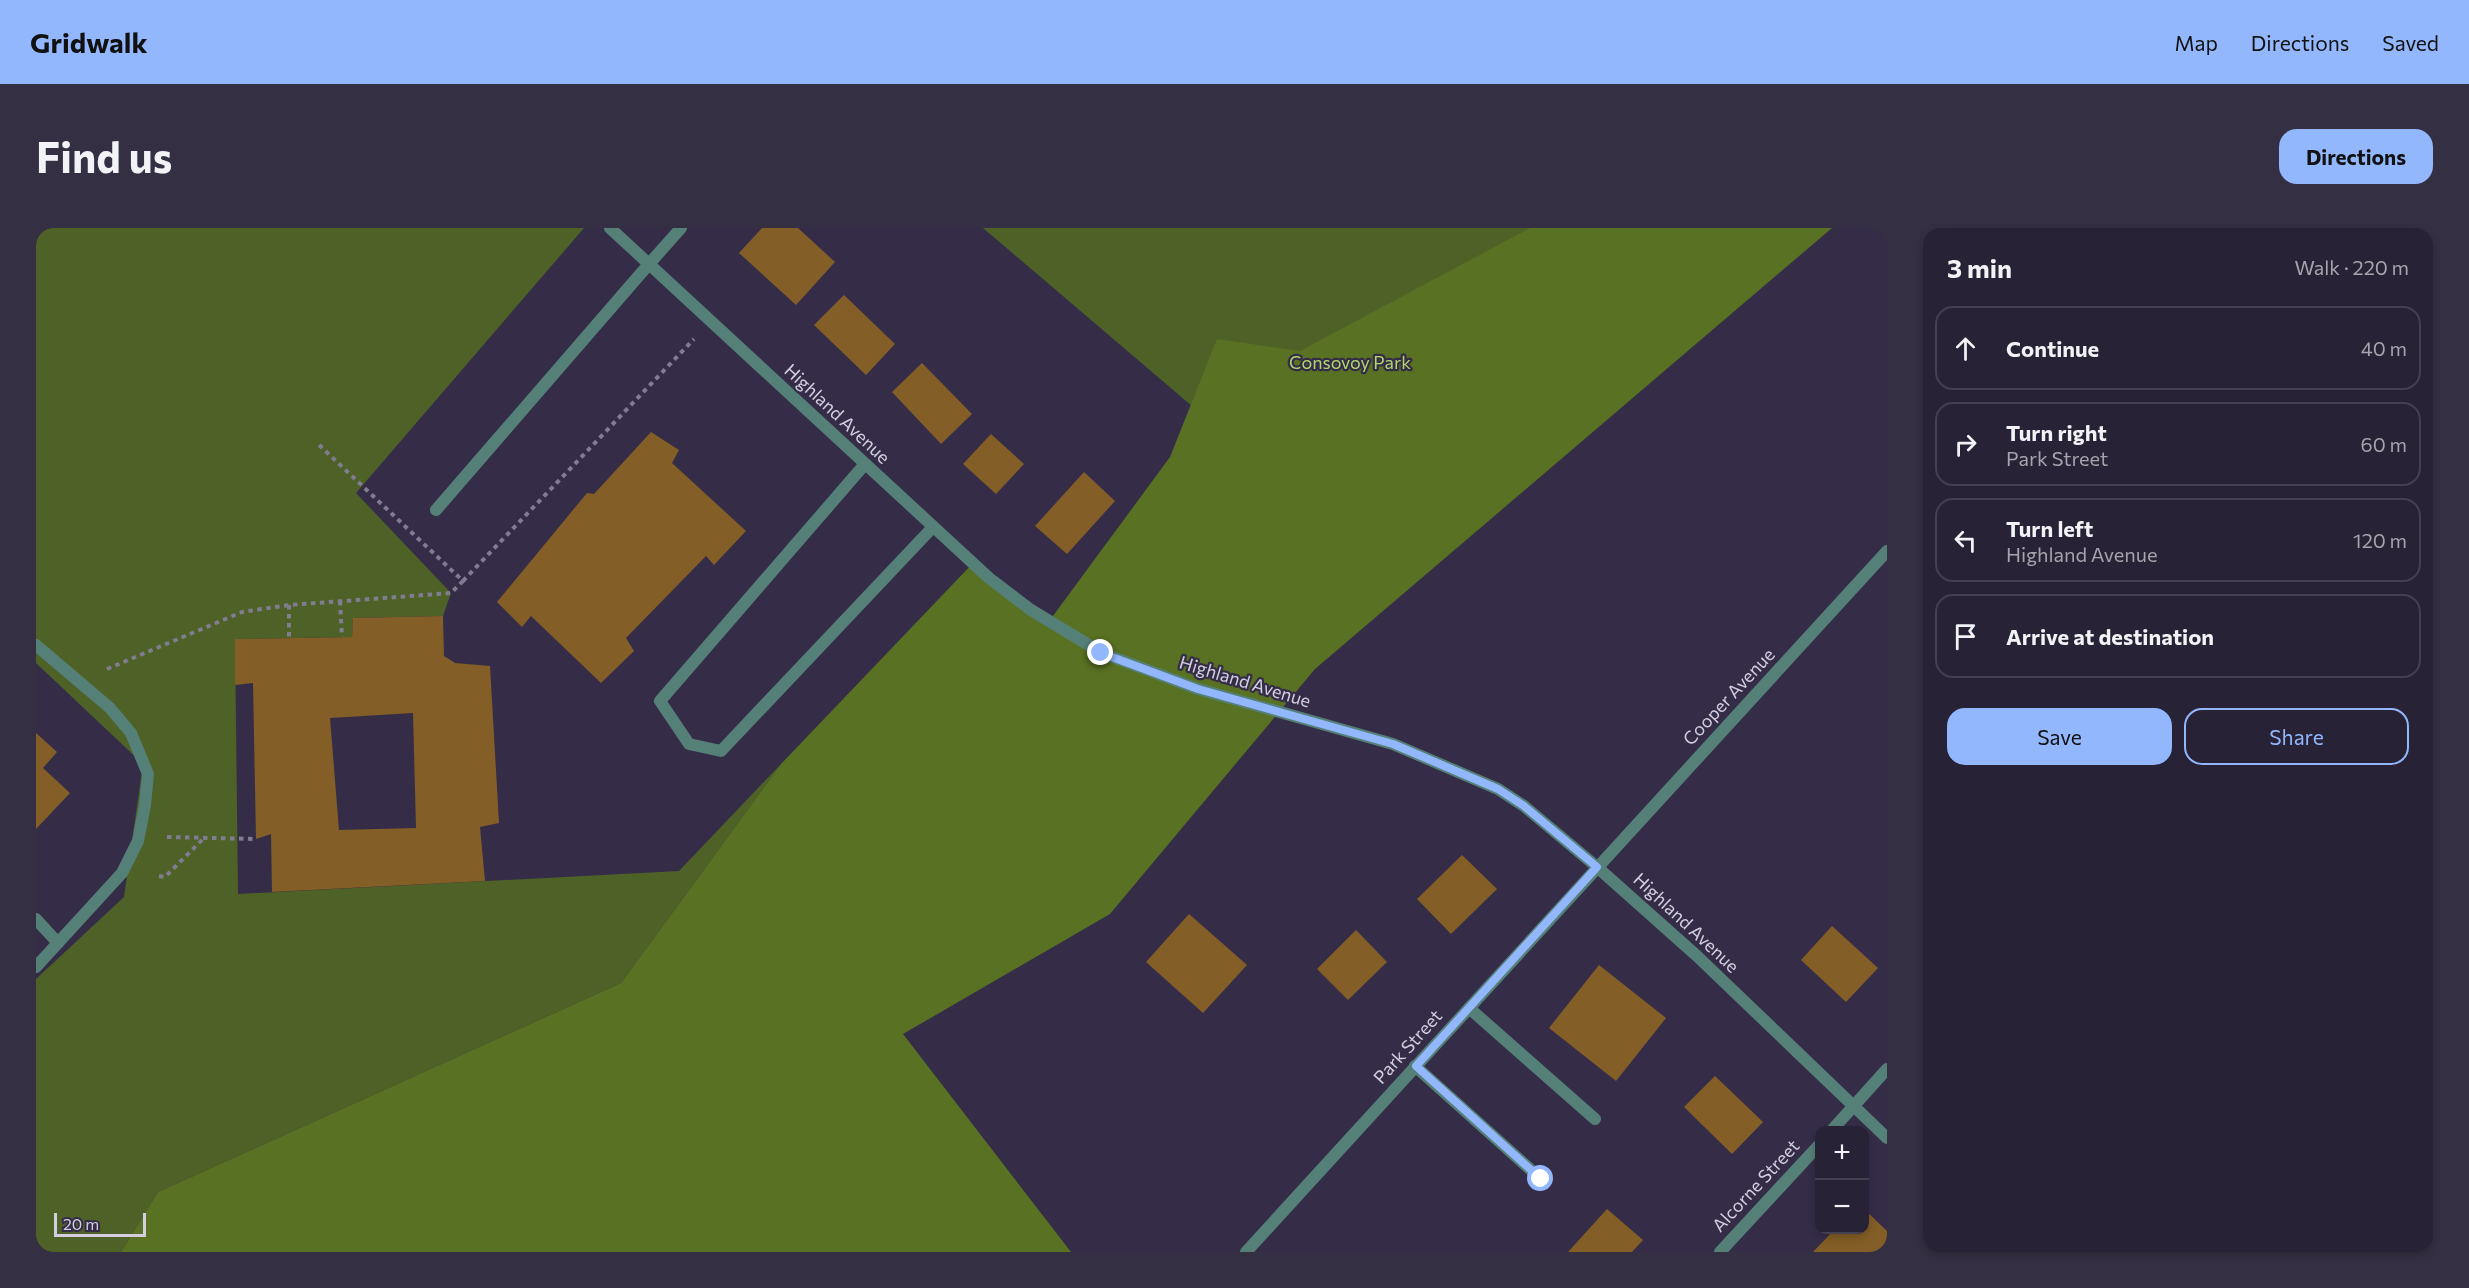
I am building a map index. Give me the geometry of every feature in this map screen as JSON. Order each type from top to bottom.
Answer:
[{"type":"street","name":"Highland Avenue","points":[[610,228],[989,578],[1031,610],[1101,653],[1198,689],[1393,744],[1507,795],[1524,806],[1597,867],[1697,956],[1887,1138]]},
{"type":"street","points":[[436,510],[681,228]]},
{"type":"street","points":[[865,464],[660,701],[689,744],[721,751],[933,527]]},
{"type":"street","name":"Cooper Avenue","points":[[1597,867],[1887,551]]},
{"type":"street","points":[[36,645],[110,708],[131,733],[148,774],[138,841],[122,873],[36,967]]},
{"type":"street","name":"Park Street","points":[[1246,1252],[1597,867]]},
{"type":"street","points":[[36,919],[58,944]]},
{"type":"street","points":[[1469,1008],[1595,1119]]},
{"type":"street","points":[[1416,1066],[1541,1179]]},
{"type":"street","points":[[1837,1126],[1887,1069]]},
{"type":"street","name":"Alcorne Street","points":[[1720,1252],[1815,1149]]},
{"type":"path","points":[[106,669],[242,612],[289,605],[451,593],[694,339]]},
{"type":"path","points":[[317,443],[463,581]]},
{"type":"path","points":[[340,601],[342,637]]},
{"type":"path","points":[[289,605],[289,639]]},
{"type":"path","points":[[167,837],[256,839]]},
{"type":"path","points":[[159,876],[165,877],[203,838]]},
{"type":"green space","points":[[36,228],[584,228],[356,493],[451,593],[443,616],[353,618],[352,637],[235,639],[238,894],[679,871],[781,764],[621,983],[158,1192],[121,1252],[36,1252],[36,979],[124,897],[143,764],[36,663]]},
{"type":"green space","name":"Consovoy Park","points":[[983,228],[1650,228],[1362,551]]},
{"type":"green space","points":[[1530,228],[1832,228],[1315,669],[1110,914],[903,1034],[1071,1252],[121,1252],[158,1192],[621,983],[781,764],[975,561],[1050,620],[1170,457],[1217,339],[1300,351]]},
{"type":"building","points":[[762,228],[798,228],[835,262],[796,305],[739,253]]},
{"type":"building","points":[[844,295],[895,344],[866,375],[814,325]]},
{"type":"building","points":[[922,363],[972,414],[941,444],[892,392]]},
{"type":"building","points":[[651,432],[679,450],[672,463],[746,531],[714,565],[706,556],[626,638],[634,651],[601,683],[531,616],[522,627],[497,602],[587,493],[594,494]]},
{"type":"building","points":[[991,434],[1024,464],[996,494],[963,464]]},
{"type":"building","points":[[1084,472],[1115,501],[1067,554],[1035,526]]},
{"type":"building","points":[[443,616],[444,656],[455,663],[490,666],[499,823],[480,827],[485,881],[272,892],[271,834],[256,839],[253,683],[235,685],[235,639],[352,637],[353,618]],"holes":[[[413,713],[416,828],[339,830],[330,718]]]},
{"type":"building","points":[[36,733],[57,752],[43,768],[70,793],[36,829]]},
{"type":"building","points":[[1462,855],[1497,889],[1451,934],[1417,899]]},
{"type":"building","points":[[1189,914],[1247,965],[1203,1013],[1146,962]]},
{"type":"building","points":[[1832,926],[1878,968],[1846,1002],[1801,960]]},
{"type":"building","points":[[1356,930],[1387,962],[1348,1000],[1317,969]]},
{"type":"building","points":[[1599,965],[1666,1018],[1616,1081],[1549,1028]]},
{"type":"building","points":[[1715,1076],[1763,1122],[1732,1154],[1684,1107]]},
{"type":"building","points":[[1607,1209],[1643,1240],[1632,1252],[1568,1252]]},
{"type":"building","points":[[1869,1214],[1887,1231],[1887,1252],[1813,1252],[1830,1234],[1869,1234]]},
{"type":"route","points":[[1101,653],[1198,689],[1393,744],[1498,789],[1524,806],[1597,867],[1416,1066],[1541,1179]]}]
